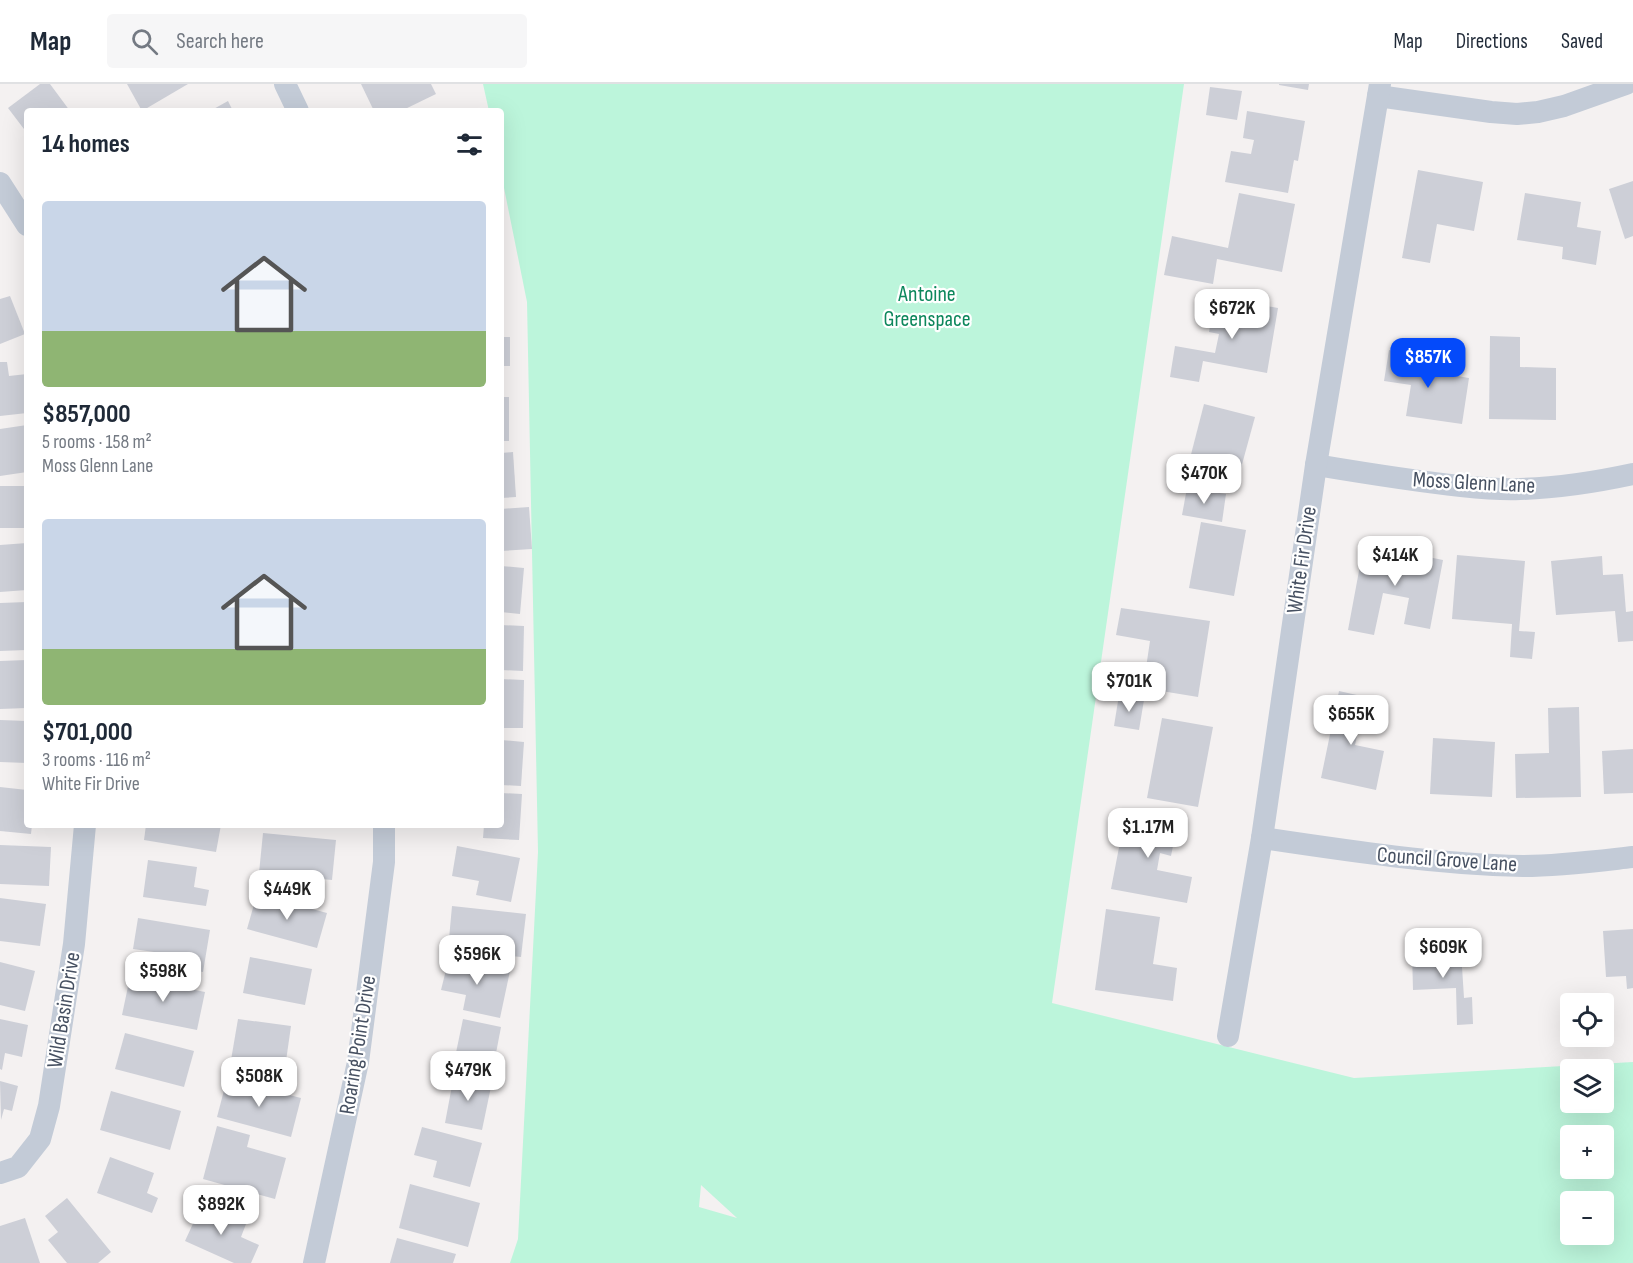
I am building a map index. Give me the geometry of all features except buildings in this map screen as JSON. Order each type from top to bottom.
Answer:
[{"type":"street","points":[[285,84],[297,108]]},
{"type":"street","points":[[1379,90],[1491,112],[1517,114],[1564,106],[1626,84]]},
{"type":"street","name":"White Fir Drive","points":[[1228,1036],[1262,838],[1316,465],[1379,90]]},
{"type":"street","points":[[0,183],[24,220]]},
{"type":"street","name":"Moss Glenn Lane","points":[[1316,465],[1418,482],[1481,488],[1558,487],[1633,474]]},
{"type":"street","name":"Wild Basin Drive","points":[[0,1173],[18,1167],[40,1140],[49,1106],[74,944],[85,828]]},
{"type":"street","name":"Roaring Point Drive","points":[[314,1263],[358,1062],[384,862],[384,828]]},
{"type":"street","name":"Council Grove Lane","points":[[1262,838],[1364,854],[1448,863],[1526,866],[1633,857]]},
{"type":"green space","name":"Antoine Greenspace","points":[[483,84],[1184,84],[1052,1003],[1354,1078],[1560,1066],[1560,1113],[1614,1113],[1614,1063],[1633,1062],[1633,1263],[510,1263],[518,1239],[538,852],[527,302],[504,188],[504,108],[488,108]],"holes":[[[701,1185],[737,1218],[699,1207]]]}]
